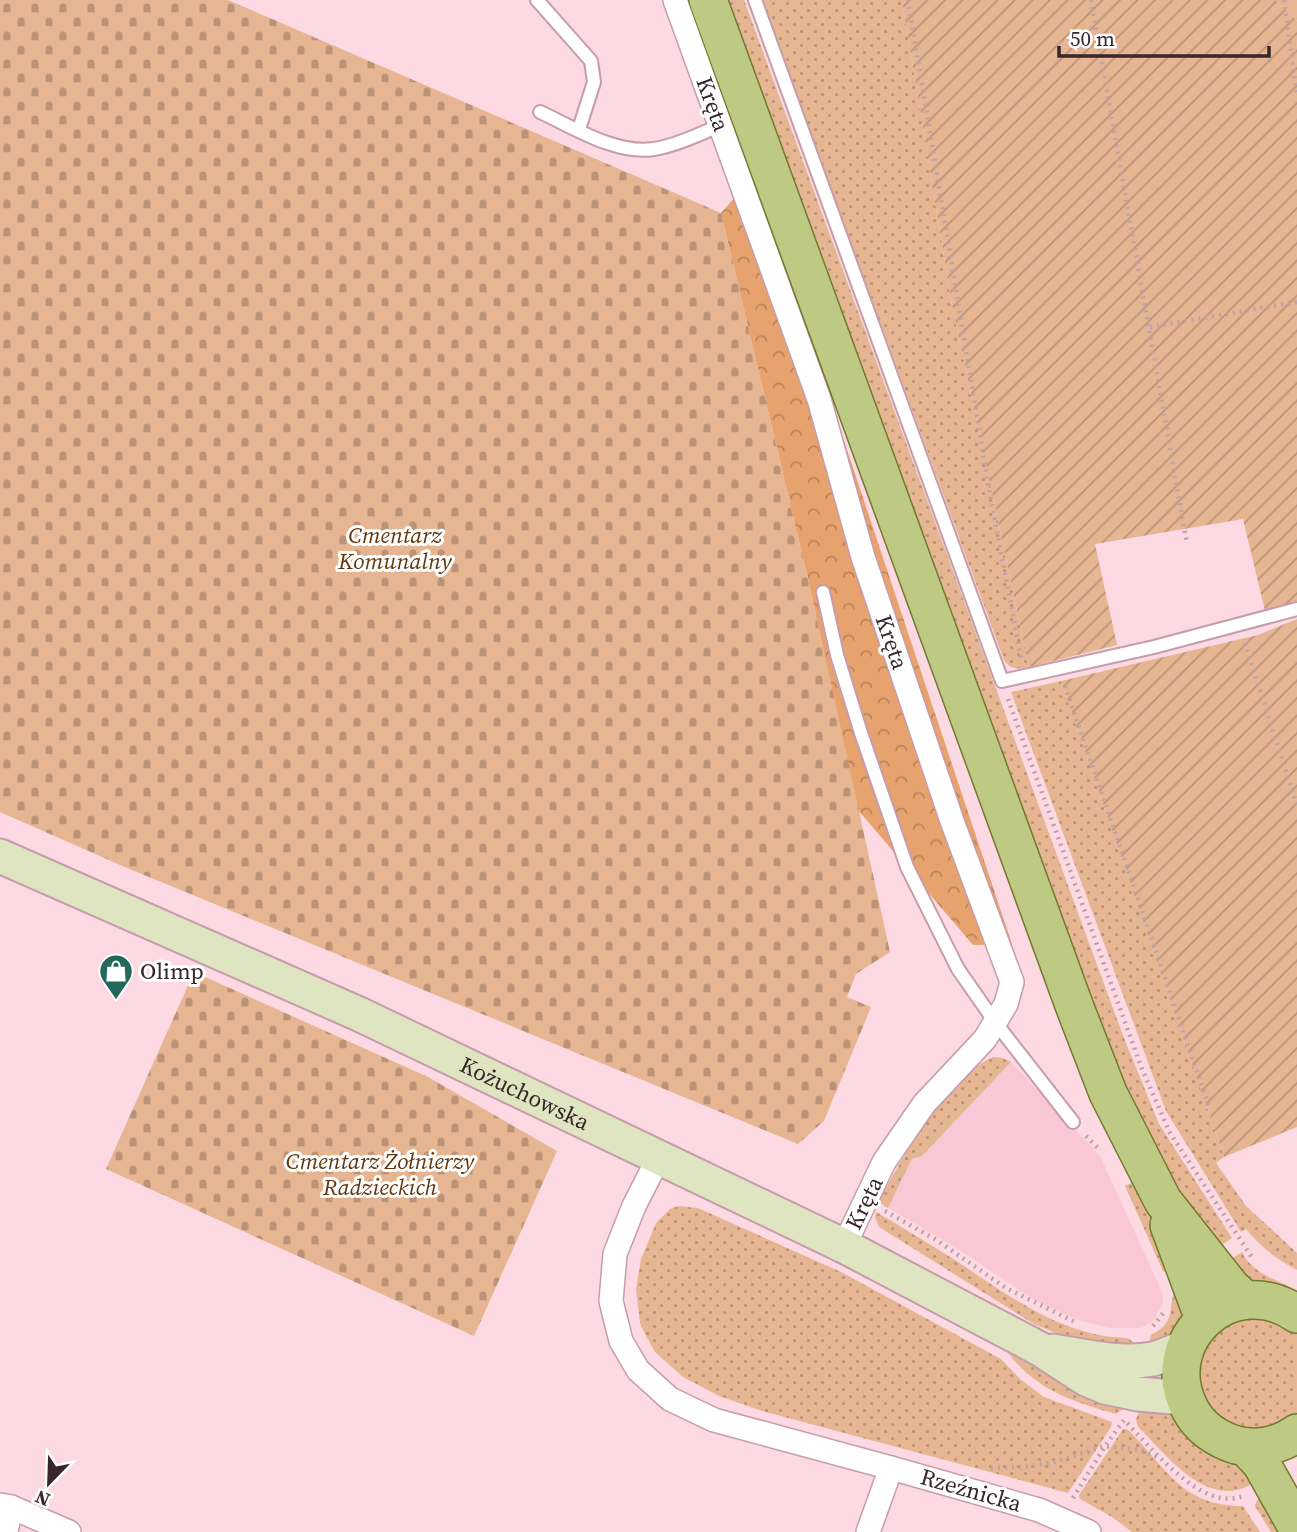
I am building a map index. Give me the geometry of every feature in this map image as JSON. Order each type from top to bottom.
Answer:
[{"type":"main road","points":[[708,0],[1108,1093],[1163,1201],[1231,1287],[1245,1300]]},
{"type":"main road","name":"Kożuchowska","points":[[0,856],[359,1014],[844,1246],[1040,1349],[1086,1379],[1105,1387],[1138,1394],[1184,1398]]},
{"type":"main road","points":[[1163,1201],[1195,1333]]},
{"type":"main road","points":[[1297,1314],[1268,1301],[1245,1300],[1223,1307],[1195,1333],[1180,1373],[1184,1398],[1194,1416],[1208,1431],[1226,1442],[1246,1447],[1278,1444],[1297,1433]]},
{"type":"main road","name":"Kożuchowska","points":[[1040,1349],[1142,1360],[1156,1358],[1195,1333]]},
{"type":"main road","points":[[1246,1447],[1267,1473],[1297,1527]]},
{"type":"street","name":"Kręta","points":[[675,0],[819,399],[863,557],[939,783],[1012,982],[1006,1004],[985,1040],[924,1104],[884,1162],[844,1246]]},
{"type":"street","name":"Rzeźnicka","points":[[658,1159],[634,1206],[615,1254],[611,1301],[621,1341],[638,1370],[670,1399],[714,1420],[1039,1510],[1089,1532]]},
{"type":"street","points":[[867,1532],[891,1468]]},
{"type":"street","points":[[6,1532],[6,1506],[69,1532]]},
{"type":"lane","points":[[537,0],[591,61],[594,82],[579,130]]},
{"type":"lane","points":[[755,0],[1002,681],[1154,647],[1297,609]]},
{"type":"lane","points":[[540,112],[617,145],[652,149],[673,144],[721,125]]},
{"type":"lane","points":[[822,592],[837,655],[861,733],[907,867],[958,969],[995,1023],[1073,1122]]},
{"type":"path","points":[[908,0],[988,483],[1025,676]]},
{"type":"path","points":[[1091,0],[1187,544]]},
{"type":"path","points":[[1284,0],[1297,97]]},
{"type":"path","points":[[1150,327],[1297,302]]},
{"type":"path","points":[[1239,625],[1297,806]]},
{"type":"path","points":[[1059,668],[1209,1107]]},
{"type":"path","points":[[1002,681],[1142,1069],[1170,1133],[1256,1263]]},
{"type":"path","points":[[879,1208],[934,1239],[1006,1288],[1088,1328]]},
{"type":"path","points":[[1072,1500],[1124,1420],[1181,1476],[1200,1490],[1215,1497],[1233,1500],[1244,1496]]},
{"type":"path","points":[[987,1468],[1034,1466],[1105,1446],[1140,1450],[1164,1459]]},
{"type":"shaded area","points":[[1011,1062],[1100,1156],[1163,1294],[1163,1303],[1152,1322],[1140,1328],[1109,1328],[1055,1310],[888,1208],[912,1159],[922,1156]]},
{"type":"green space","name":"Cmentarz Komunalny","points":[[0,0],[228,0],[721,213],[808,579],[890,952],[856,974],[847,997],[871,1007],[824,1121],[798,1144],[127,868],[0,812]]},
{"type":"green space","points":[[725,0],[744,0],[1122,1033],[1159,1124],[1232,1238],[1215,1250],[1167,1175],[1131,1105]]},
{"type":"green space","points":[[762,0],[902,0],[952,305],[1029,667],[1015,668],[1004,660]]},
{"type":"green space","points":[[902,0],[1276,0],[1297,21],[1297,601],[1265,611],[1243,519],[1095,544],[1117,645],[1029,667],[952,305]]},
{"type":"green space","points":[[1276,0],[1297,0],[1297,21]]},
{"type":"green space","points":[[736,196],[840,429],[1012,944],[973,945],[858,810],[808,579],[721,213]]},
{"type":"green space","points":[[1297,619],[1297,1127],[1224,1157],[1061,681],[1258,635]]},
{"type":"green space","points":[[1061,681],[1224,1157],[1216,1163],[1246,1206],[1297,1253],[1297,1270],[1269,1252],[1246,1229],[1241,1232],[1166,1111],[1011,692]]},
{"type":"green space","name":"Cmentarz Żołnierzy Radzieckich","points":[[194,972],[428,1077],[557,1151],[474,1336],[106,1169]]},
{"type":"green space","points":[[993,1057],[1011,1062],[922,1156],[912,1159],[888,1208],[879,1202],[913,1143],[944,1100],[960,1081]]},
{"type":"green space","points":[[1136,1181],[1176,1270],[1169,1274],[1163,1271],[1125,1186]]},
{"type":"green space","points":[[678,1206],[698,1208],[841,1272],[1001,1359],[1020,1379],[1044,1397],[1112,1422],[1111,1427],[1068,1493],[762,1411],[719,1396],[683,1377],[655,1352],[640,1323],[636,1289],[641,1259],[656,1223],[670,1209]]},
{"type":"green space","points":[[876,1212],[1017,1301],[1081,1330],[1103,1336],[1127,1338],[1132,1341],[1134,1350],[1078,1342],[1034,1324],[879,1227]]},
{"type":"green space","points":[[1242,1252],[1259,1271],[1297,1290],[1297,1300],[1253,1286],[1225,1263]]},
{"type":"green space","points":[[1175,1290],[1186,1307],[1184,1315],[1174,1331],[1152,1347],[1151,1335],[1168,1320]]},
{"type":"green space","points":[[1261,1316],[1289,1326],[1297,1334],[1297,1414],[1278,1425],[1253,1430],[1229,1423],[1209,1407],[1199,1383],[1199,1374],[1207,1346],[1217,1331],[1233,1321]]},
{"type":"green space","points":[[1008,1353],[1058,1379],[1129,1400],[1116,1414],[1070,1399],[1043,1385],[1019,1366]]},
{"type":"green space","points":[[1144,1401],[1175,1411],[1261,1478],[1237,1490],[1222,1491],[1195,1480],[1170,1460],[1138,1427],[1136,1419]]},
{"type":"green space","points":[[1123,1429],[1127,1429],[1176,1482],[1189,1492],[1222,1504],[1243,1506],[1260,1532],[1132,1532],[1080,1499],[1079,1495]]},
{"type":"green space","points":[[1270,1494],[1286,1532],[1271,1532],[1255,1506],[1257,1500]]},
{"type":"place","name":"Olimp","points":[[116,1001]]}]
